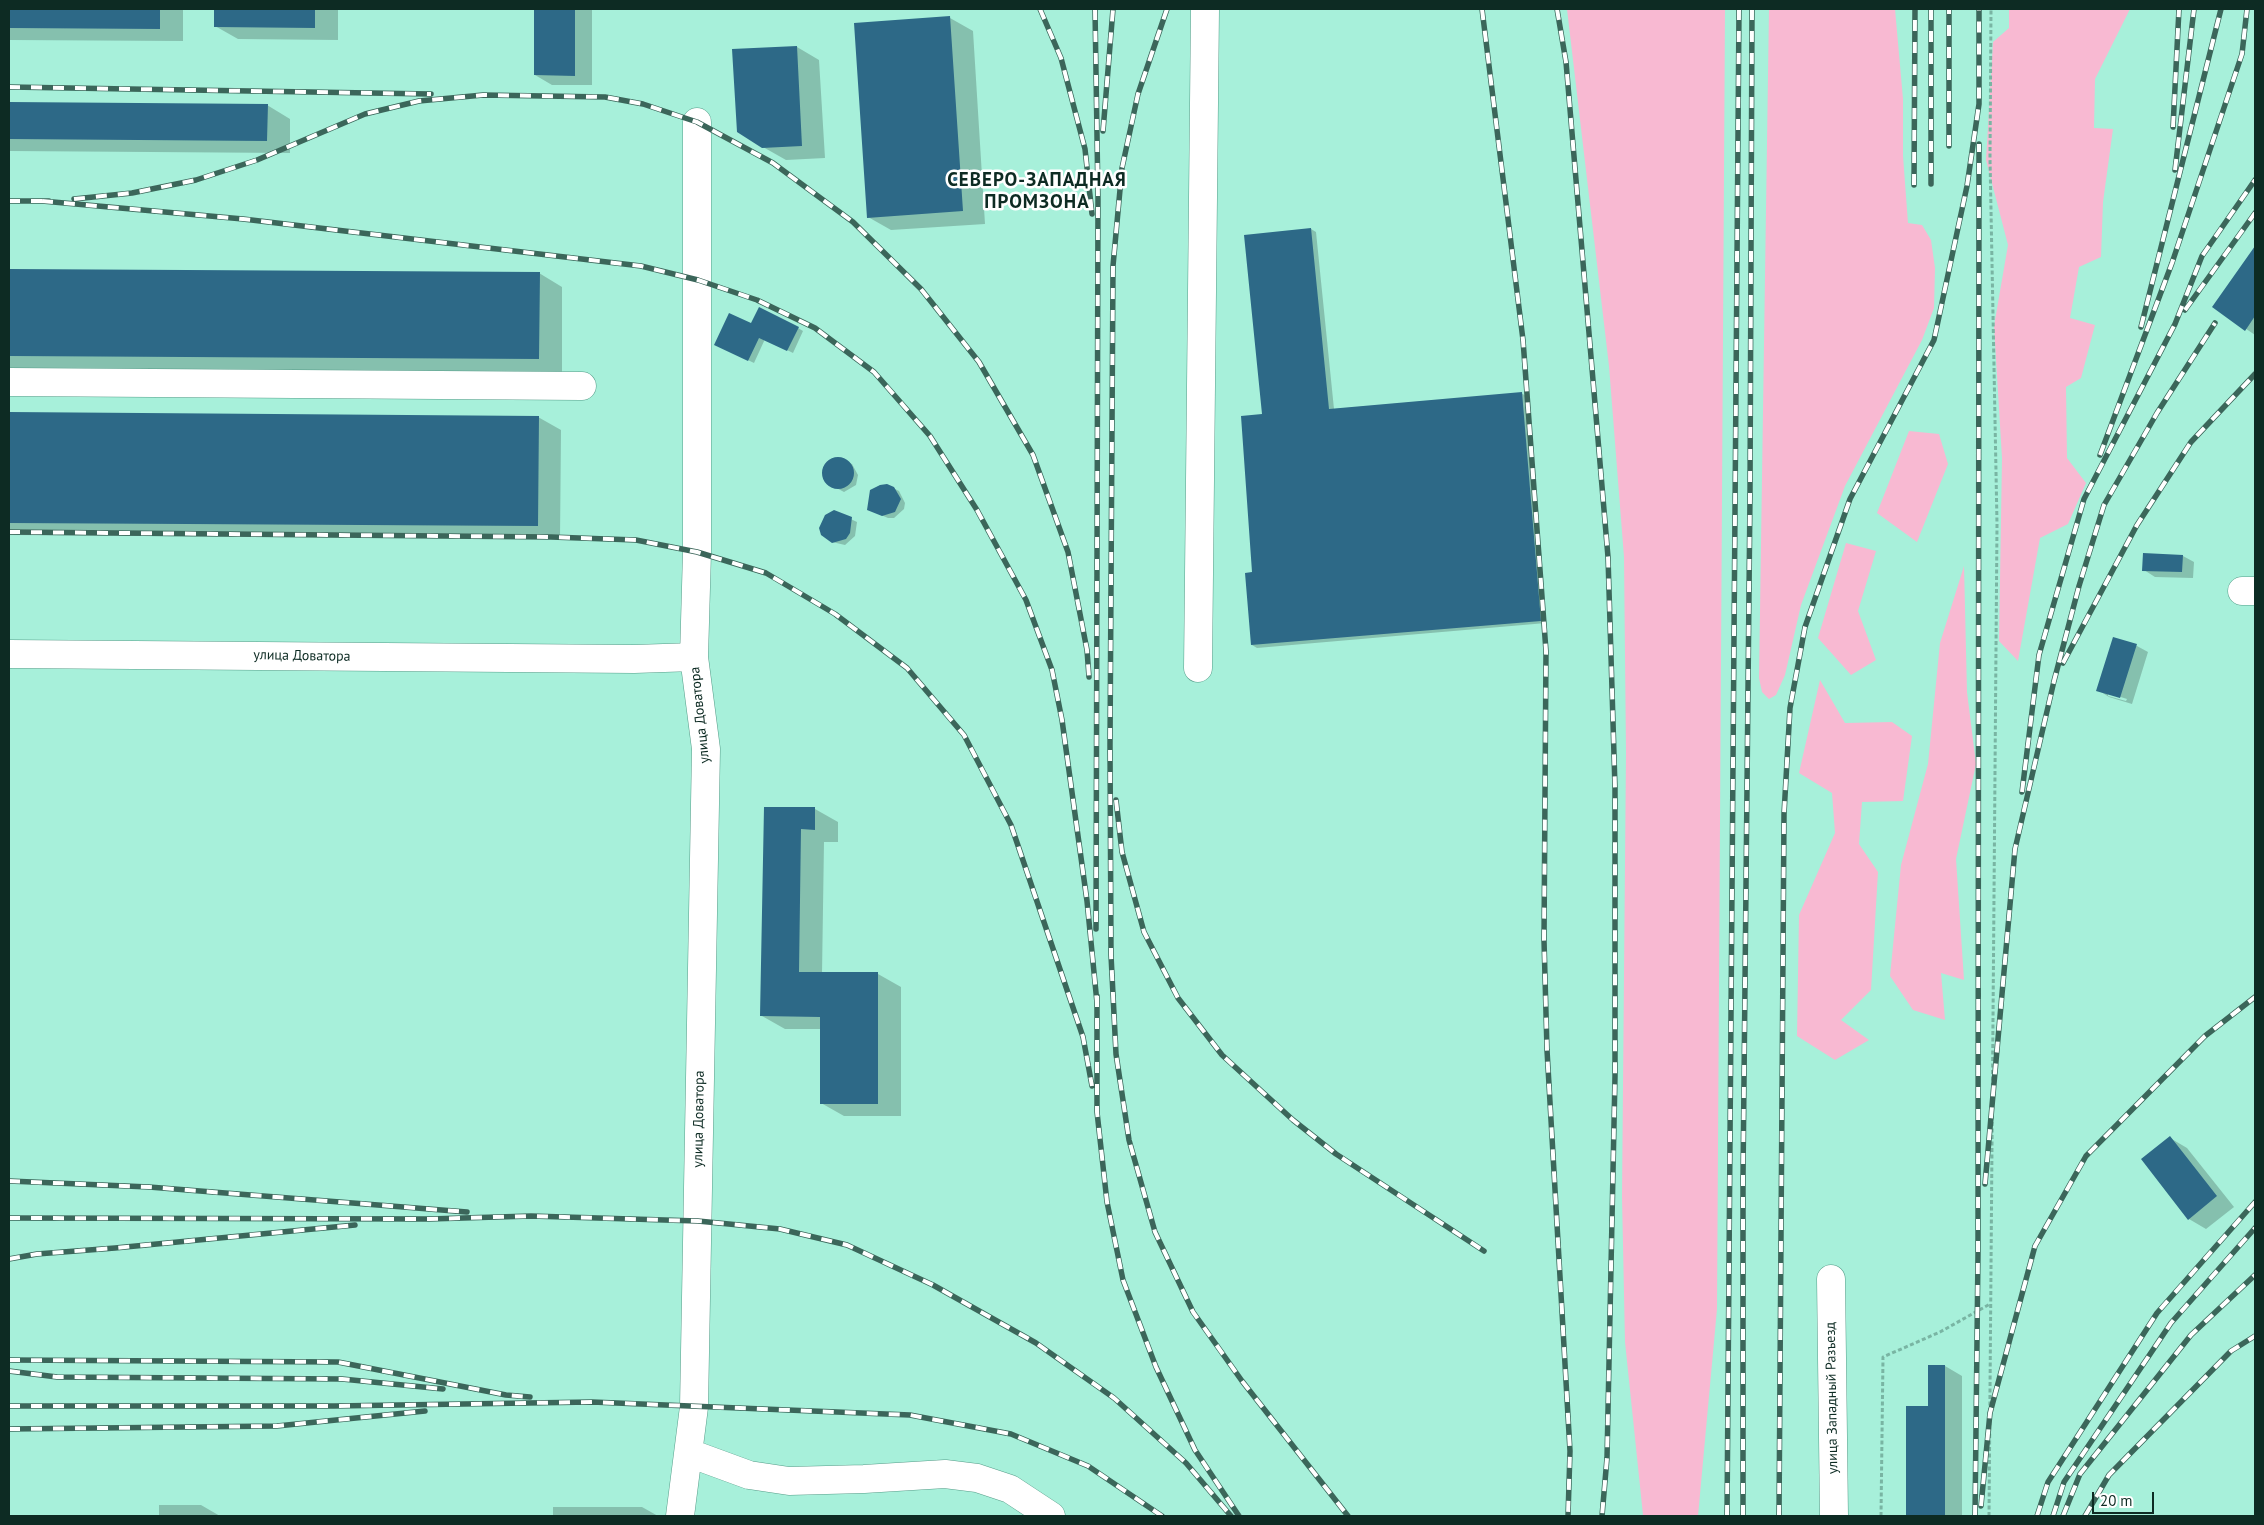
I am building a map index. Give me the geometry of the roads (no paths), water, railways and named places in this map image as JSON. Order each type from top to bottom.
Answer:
[{"type":"street","points":[[1198,668],[1205,9]]},
{"type":"street","points":[[694,657],[697,552],[697,122]]},
{"type":"street","points":[[9,382],[582,386]]},
{"type":"street","name":"улица Доватора","points":[[9,654],[624,659],[694,657],[706,750],[694,1407],[680,1516]]},
{"type":"street","name":"улица Западный Разъезд","points":[[1831,1279],[1834,1516]]},
{"type":"street","points":[[689,1453],[748,1475],[790,1480],[864,1479],[945,1474],[976,1478],[1010,1489],[1051,1516]]},
{"type":"railway","points":[[1040,9],[1061,58],[1085,149],[1092,214]]},
{"type":"railway","points":[[1095,9],[1098,199],[1096,929]]},
{"type":"railway","points":[[1103,131],[1113,9]]},
{"type":"railway","points":[[1167,9],[1138,94],[1122,168],[1113,266],[1110,745],[1111,955],[1116,1054],[1129,1140],[1155,1232],[1193,1312],[1242,1381],[1348,1516]]},
{"type":"railway","points":[[1482,9],[1523,340],[1546,651],[1544,940],[1547,1050],[1570,1451],[1568,1516]]},
{"type":"railway","points":[[1557,9],[1566,62],[1608,557],[1615,788],[1615,1076],[1607,1458],[1602,1516]]},
{"type":"railway","points":[[1727,1516],[1739,9]]},
{"type":"railway","points":[[1743,1516],[1743,1178],[1750,495],[1752,9]]},
{"type":"railway","points":[[1914,185],[1915,9]]},
{"type":"railway","points":[[1931,9],[1931,184]]},
{"type":"railway","points":[[1949,9],[1949,146]]},
{"type":"railway","points":[[1779,1516],[1784,814],[1790,708],[1805,627],[1850,499],[1934,340],[1967,186],[1979,104],[1979,9]]},
{"type":"railway","points":[[2173,127],[2179,9]]},
{"type":"railway","points":[[2175,170],[2194,9]]},
{"type":"railway","points":[[2141,327],[2221,9]]},
{"type":"railway","points":[[2100,455],[2172,263],[2242,54],[2247,9]]},
{"type":"railway","points":[[9,87],[431,94]]},
{"type":"railway","points":[[74,199],[132,193],[196,180],[257,160],[365,114],[419,101],[483,95],[605,97],[643,104],[697,122],[773,163],[853,222],[921,289],[979,362],[1033,455],[1068,552],[1087,650],[1089,677]]},
{"type":"railway","points":[[1975,1516],[1978,1253],[1979,144]]},
{"type":"railway","points":[[2022,792],[2039,655],[2084,499],[2175,324],[2202,256],[2255,180]]},
{"type":"railway","points":[[9,201],[49,201]]},
{"type":"railway","points":[[42,201],[243,219],[641,266],[698,280],[757,300],[815,328],[874,372],[930,436],[977,510],[1026,600],[1052,670],[1062,720],[1087,901],[1097,1003]]},
{"type":"railway","points":[[2185,310],[2255,213]]},
{"type":"railway","points":[[1985,1184],[2015,849],[2054,681],[2079,586],[2104,505],[2157,413],[2215,323]]},
{"type":"railway","points":[[2063,663],[2137,525],[2191,442],[2255,374]]},
{"type":"railway","points":[[9,532],[551,537],[636,540],[697,552],[766,573],[835,614],[907,668],[964,735],[1011,825],[1083,1037],[1092,1086]]},
{"type":"railway","points":[[1116,800],[1122,852],[1144,932],[1178,998],[1222,1055],[1293,1120],[1336,1154],[1484,1251]]},
{"type":"railway","points":[[1097,996],[1097,1112],[1107,1202],[1123,1280],[1156,1367],[1195,1450],[1239,1516]]},
{"type":"railway","points":[[1981,1506],[1990,1413],[2035,1246],[2086,1156],[2205,1036],[2255,997]]},
{"type":"railway","points":[[9,1181],[149,1187],[467,1212]]},
{"type":"railway","points":[[2037,1516],[2048,1482],[2157,1313],[2255,1202]]},
{"type":"railway","points":[[9,1218],[429,1219],[531,1216],[698,1221],[780,1229],[847,1245],[933,1285],[1036,1343],[1114,1398],[1186,1463],[1231,1516]]},
{"type":"railway","points":[[9,1259],[37,1254],[355,1225]]},
{"type":"railway","points":[[2053,1516],[2064,1482],[2171,1323],[2255,1228]]},
{"type":"railway","points":[[2063,1516],[2080,1474],[2191,1335],[2255,1275]]},
{"type":"railway","points":[[2085,1516],[2109,1475],[2231,1351],[2255,1336]]},
{"type":"railway","points":[[9,1360],[338,1362],[506,1395],[530,1397]]},
{"type":"railway","points":[[9,1371],[57,1377],[342,1379],[443,1389]]},
{"type":"railway","points":[[9,1406],[334,1406],[592,1402],[910,1415],[1011,1434],[1088,1466],[1162,1516]]},
{"type":"railway","points":[[9,1429],[277,1426],[425,1411]]},
{"type":"district","name":"СЕВЕРО-ЗАПАДНАЯ ПРОМЗОНА","points":[[1037,192]]}]
